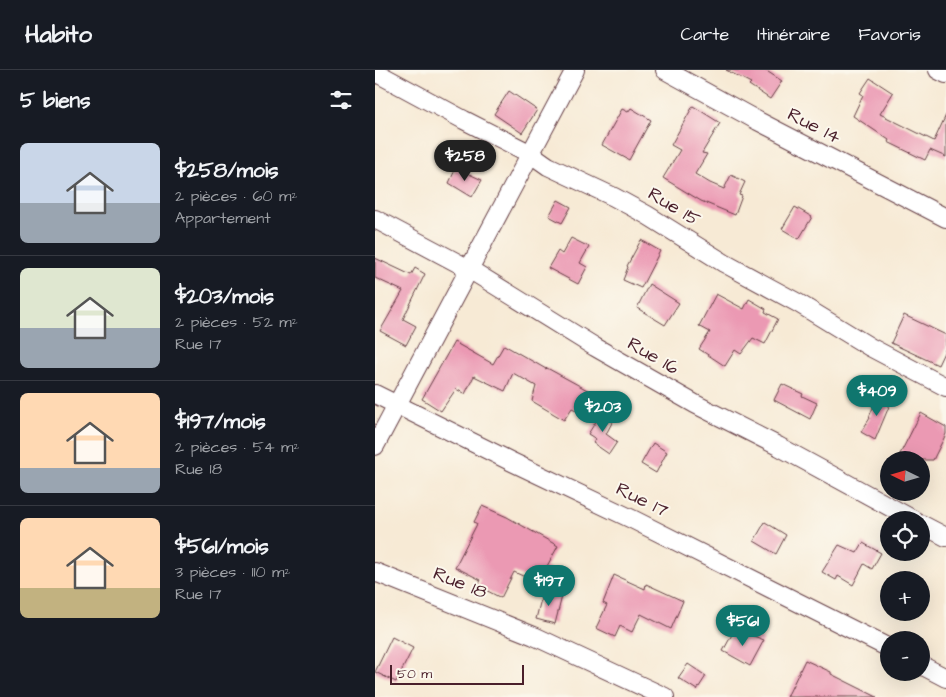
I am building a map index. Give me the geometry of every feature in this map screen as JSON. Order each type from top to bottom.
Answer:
[{"type":"street","points":[[375,446],[575,70]]},
{"type":"street","name":"Rue 14","points":[[665,70],[946,218]]},
{"type":"street","points":[[938,70],[946,74]]},
{"type":"street","name":"Rue 15","points":[[375,72],[531,154],[548,166],[647,215],[724,263],[798,303],[870,347],[946,387]]},
{"type":"street","name":"Rue 16","points":[[375,219],[469,269],[695,404],[898,511]]},
{"type":"street","name":"Rue 17","points":[[375,394],[643,524],[880,643]]},
{"type":"street","points":[[930,529],[946,537]]},
{"type":"street","name":"Rue 18","points":[[375,572],[534,636],[665,697]]},
{"type":"street","points":[[930,670],[946,678]]},
{"type":"building","points":[[726,70],[765,70],[782,81],[770,99],[749,85],[751,83]]},
{"type":"building","points":[[870,78],[893,93],[880,114],[934,141],[946,115],[946,157],[930,150],[925,160],[888,142],[889,140],[853,116],[863,95],[860,93]]},
{"type":"building","points":[[509,91],[537,110],[522,133],[494,114]]},
{"type":"building","points":[[693,106],[720,123],[702,153],[707,154],[695,174],[724,189],[731,175],[745,182],[739,195],[742,196],[735,215],[701,201],[663,178],[680,150],[671,145]]},
{"type":"building","points":[[631,108],[651,120],[629,160],[602,145],[622,109],[628,112]]},
{"type":"building","points":[[456,168],[482,180],[472,197],[449,183]]},
{"type":"building","points":[[558,200],[571,207],[562,223],[549,216]]},
{"type":"building","points":[[795,207],[812,217],[799,239],[782,229]]},
{"type":"building","points":[[571,238],[589,247],[580,263],[587,267],[578,284],[548,268],[558,251],[562,254]]},
{"type":"building","points":[[641,240],[660,251],[641,288],[623,280],[627,266]]},
{"type":"building","points":[[375,258],[411,275],[415,268],[425,274],[403,319],[416,326],[406,345],[380,331],[403,291],[375,278]]},
{"type":"building","points":[[649,284],[679,303],[665,325],[637,308]]},
{"type":"building","points":[[716,294],[744,309],[749,299],[766,309],[765,312],[778,319],[765,344],[753,338],[741,354],[735,350],[725,366],[699,349],[710,332],[699,326]]},
{"type":"building","points":[[904,315],[946,335],[946,348],[938,365],[891,343]]},
{"type":"building","points":[[454,342],[493,364],[504,345],[591,392],[580,412],[572,408],[564,420],[532,401],[536,386],[513,373],[505,391],[474,376],[465,394],[456,389],[441,411],[422,399]]},
{"type":"building","points":[[782,384],[817,403],[810,419],[774,400]]},
{"type":"building","points":[[886,393],[893,397],[875,440],[861,432],[870,418],[875,403],[879,405]]},
{"type":"building","points":[[602,412],[614,419],[606,434],[617,442],[609,454],[593,443],[596,439],[588,434]]},
{"type":"building","points":[[921,413],[946,427],[946,434],[933,460],[930,460],[930,451],[902,451]]},
{"type":"building","points":[[653,443],[667,452],[656,473],[641,464]]},
{"type":"building","points":[[482,506],[507,517],[558,546],[546,568],[550,569],[543,585],[514,572],[501,598],[478,586],[481,580],[455,567],[477,524],[474,522]]},
{"type":"building","points":[[765,522],[786,535],[776,554],[754,541]]},
{"type":"building","points":[[863,543],[880,552],[880,555],[872,569],[864,564],[853,585],[838,576],[836,580],[822,572],[839,545],[857,553]]},
{"type":"building","points":[[614,575],[645,589],[646,584],[683,601],[671,629],[641,614],[632,632],[620,626],[615,637],[596,628],[607,605],[603,603]]},
{"type":"building","points":[[543,591],[562,596],[555,624],[536,619]]},
{"type":"building","points":[[735,629],[764,640],[750,666],[723,651]]},
{"type":"building","points":[[392,637],[413,648],[396,682],[375,672]]},
{"type":"building","points":[[805,660],[831,672],[831,674],[877,697],[787,697]]},
{"type":"building","points":[[688,664],[706,676],[697,690],[678,678]]}]
